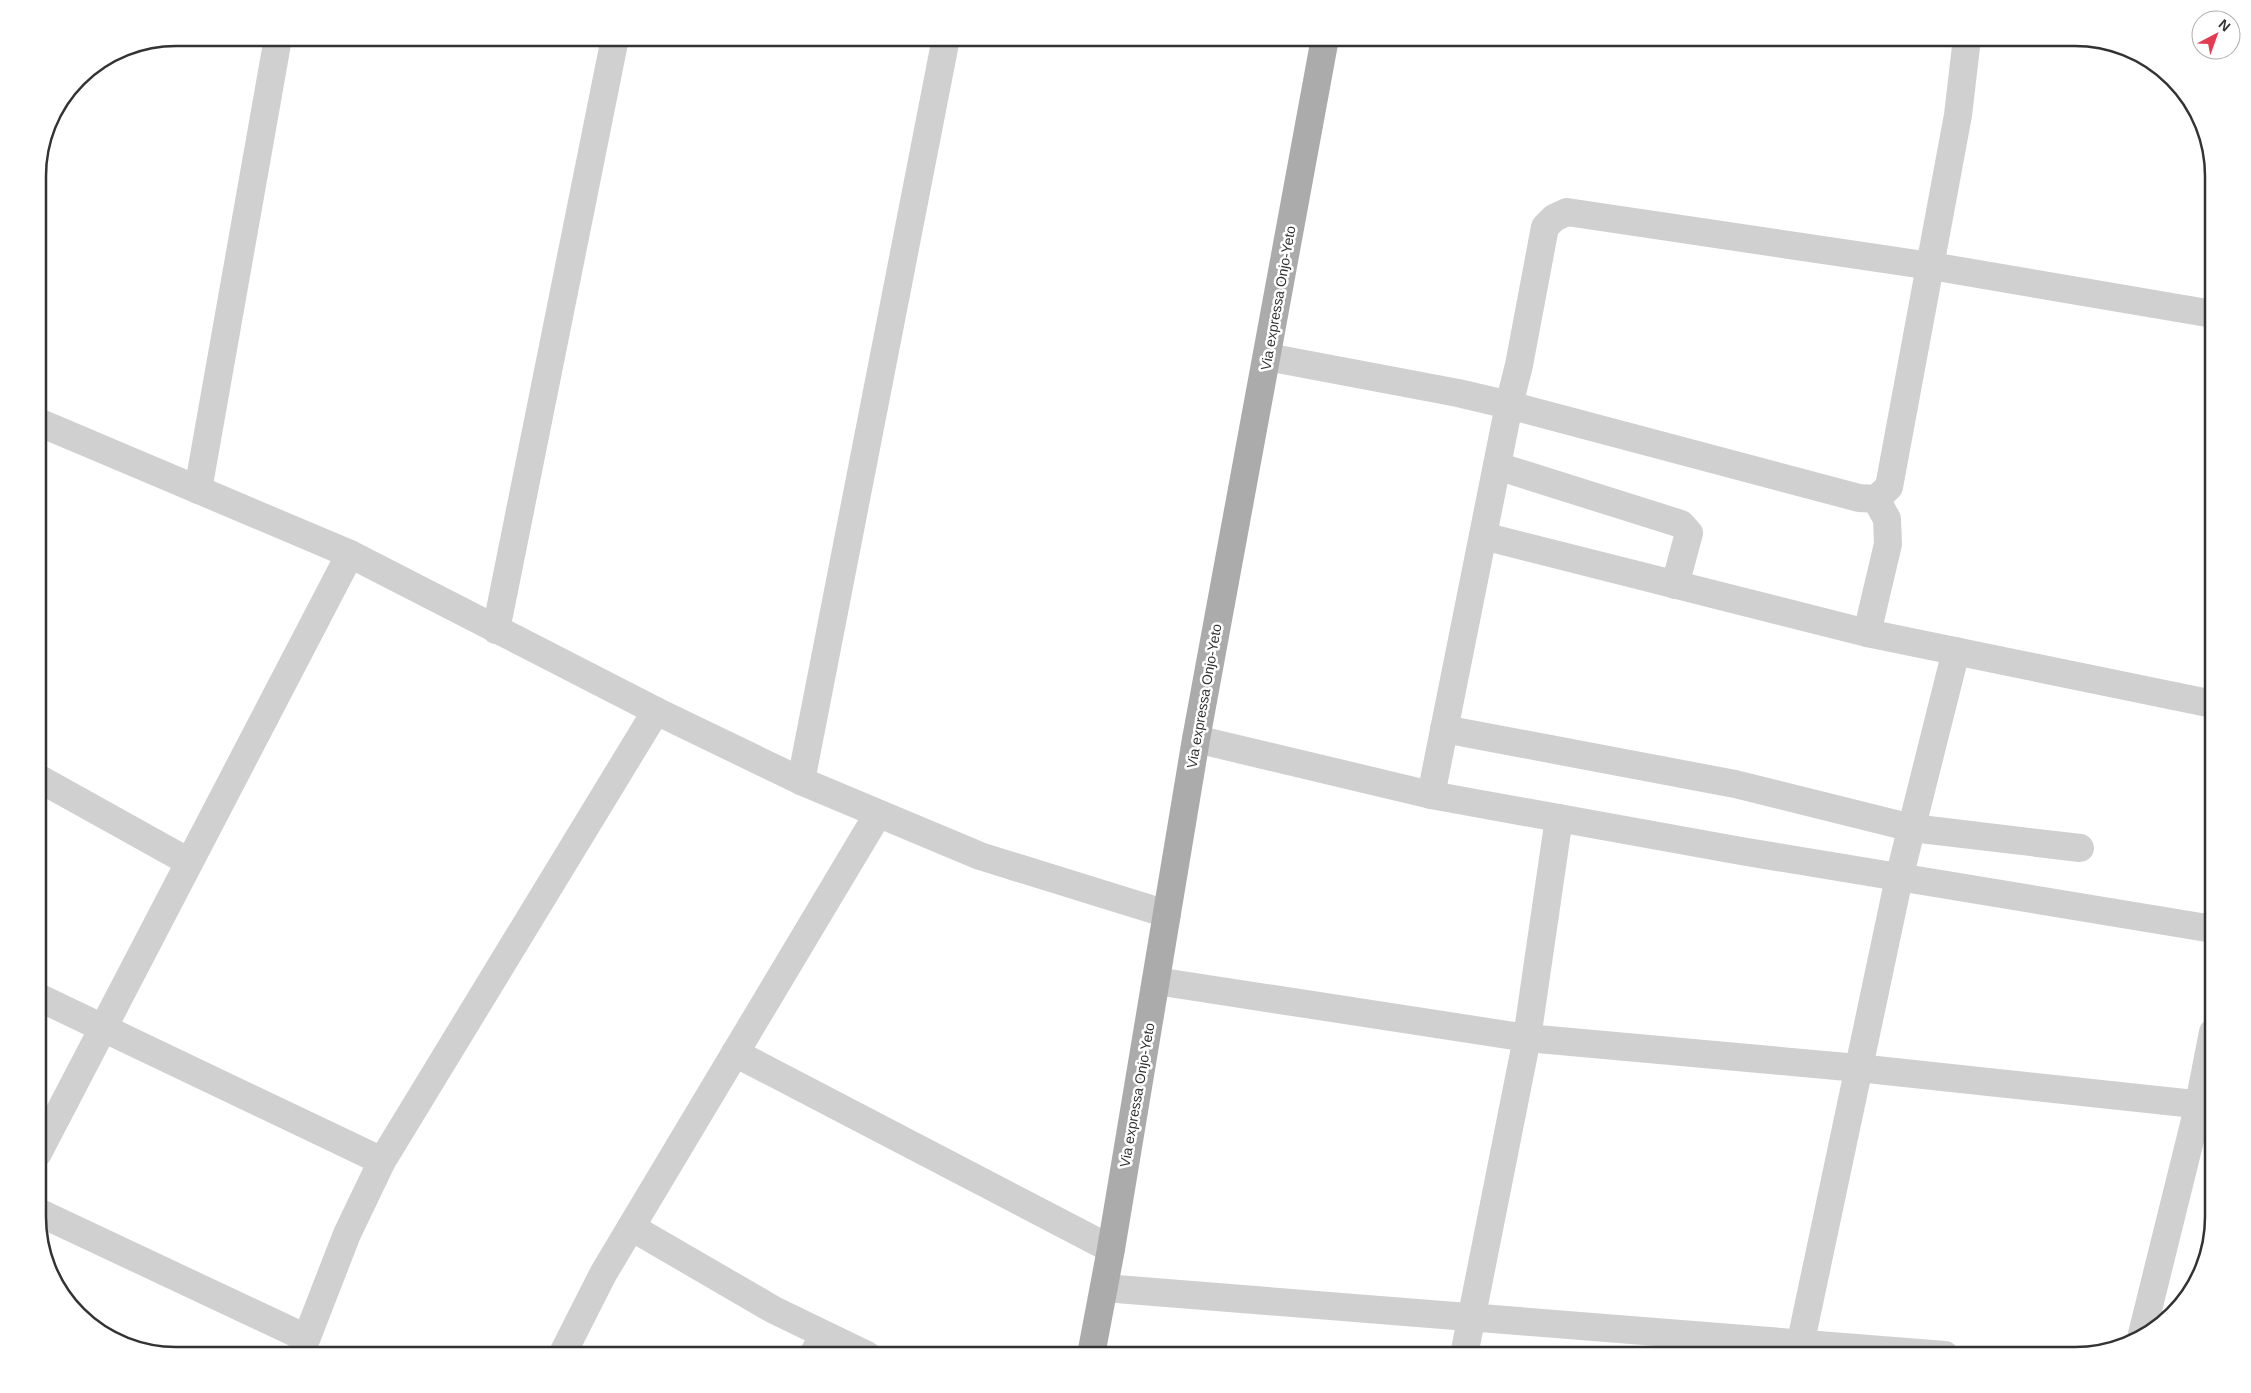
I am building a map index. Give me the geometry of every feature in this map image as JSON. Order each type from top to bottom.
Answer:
[{"type":"main road","name":"Via expressa Onjo-Yeto","points":[[1093,1347],[1111,1249],[1196,739],[1324,46]]},
{"type":"street","points":[[198,490],[277,46]]},
{"type":"street","points":[[496,630],[612,46]]},
{"type":"street","points":[[801,781],[944,46]]},
{"type":"street","points":[[1267,357],[1458,393],[1859,498],[1876,498],[1889,488],[1958,115],[1966,46]]},
{"type":"street","points":[[1432,795],[1545,227],[1554,218],[1567,212],[1931,266],[2204,312]]},
{"type":"street","points":[[47,426],[350,554],[656,711],[801,781],[980,856],[1167,914]]},
{"type":"street","points":[[1497,466],[1681,524],[1689,533],[1675,585]]},
{"type":"street","points":[[1866,633],[1888,544],[1887,519],[1876,498]]},
{"type":"street","points":[[1483,536],[1866,633],[2205,702]]},
{"type":"street","points":[[47,1136],[350,554]]},
{"type":"street","points":[[1800,1347],[1899,878],[1956,651]]},
{"type":"street","points":[[47,1217],[303,1347],[348,1234],[382,1162],[656,711]]},
{"type":"street","points":[[1444,729],[1735,784],[1912,828],[2080,848]]},
{"type":"street","points":[[1196,739],[1432,795],[1899,878],[2205,929]]},
{"type":"street","points":[[47,783],[189,862]]},
{"type":"street","points":[[566,1347],[603,1274],[878,814]]},
{"type":"street","points":[[1466,1347],[1527,1038],[1559,818]]},
{"type":"street","points":[[1156,981],[1527,1038],[1858,1068],[2205,1105]]},
{"type":"street","points":[[47,1001],[382,1162]]},
{"type":"street","points":[[735,1053],[1111,1249]]},
{"type":"street","points":[[2144,1326],[2205,1109]]},
{"type":"street","points":[[631,1227],[774,1310],[818,1345]]},
{"type":"street","points":[[1104,1288],[1471,1318],[1768,1347]]}]
